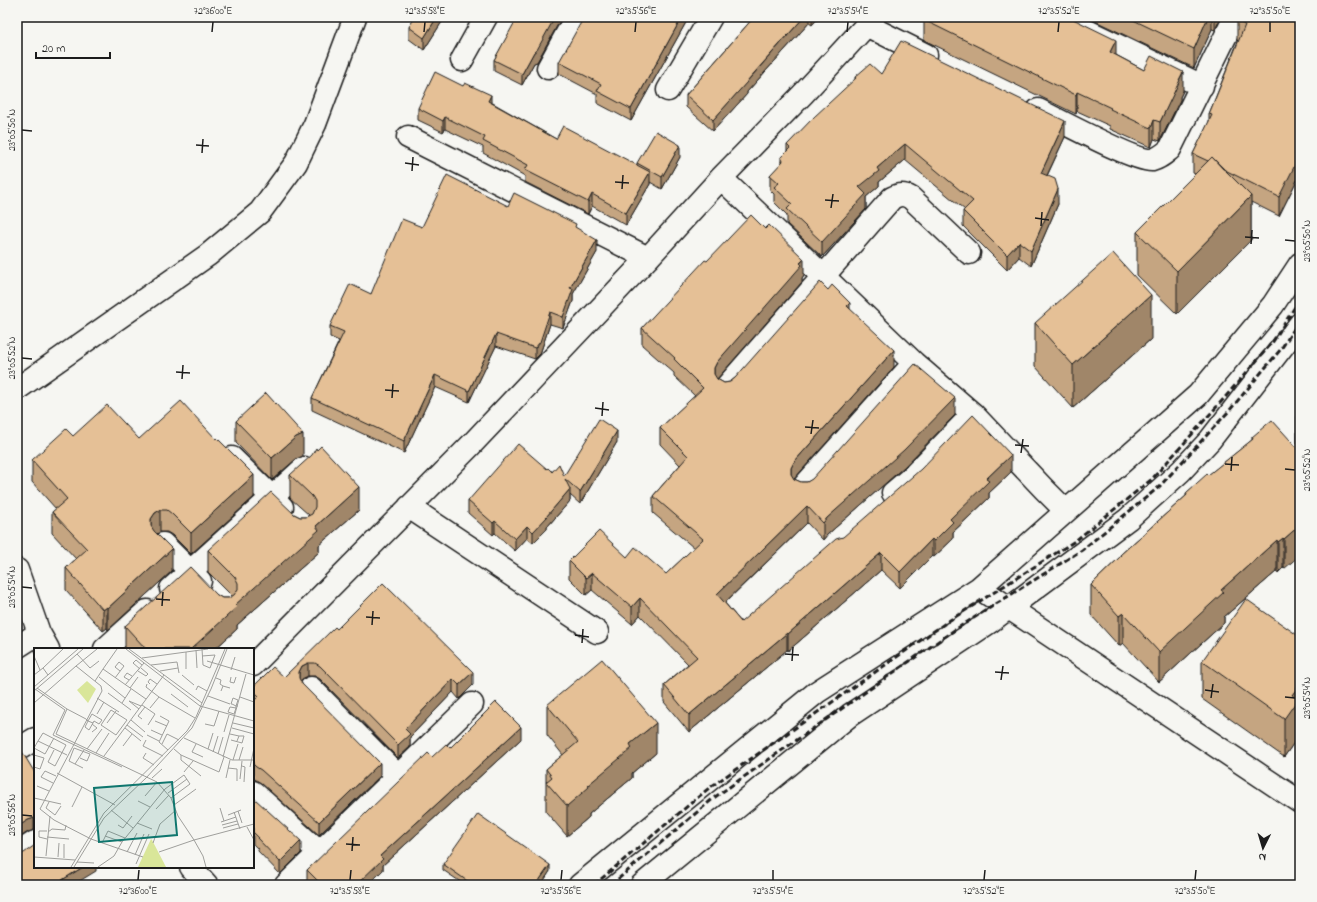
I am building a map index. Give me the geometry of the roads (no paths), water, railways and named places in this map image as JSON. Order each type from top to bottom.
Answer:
[{"type":"street","points":[[17,389],[208,255],[260,212],[296,163],[316,124],[355,17]]},
{"type":"street","points":[[462,60],[486,17]]},
{"type":"street","points":[[548,68],[576,17]]},
{"type":"street","points":[[668,90],[711,17]]},
{"type":"street","points":[[1058,17],[1202,86]]},
{"type":"street","points":[[1019,101],[1133,156],[1150,160],[1162,156],[1170,149],[1236,17]]},
{"type":"street","points":[[254,664],[470,446],[648,258],[721,178],[803,94],[870,21],[941,63]]},
{"type":"street","points":[[408,137],[648,258]]},
{"type":"street","points":[[721,178],[914,363],[973,414],[1066,511]]},
{"type":"street","points":[[726,387],[892,198],[897,195],[904,195],[911,198],[969,253]]},
{"type":"street","points":[[580,885],[817,692],[979,588],[1198,395],[1273,305],[1300,264]]},
{"type":"street","points":[[642,885],[850,715],[991,621],[1128,518],[1181,471],[1210,440],[1300,324]]},
{"type":"street","points":[[803,487],[914,363]]},
{"type":"street","points":[[877,508],[913,476],[973,414]]},
{"type":"street","points":[[225,450],[298,522]]},
{"type":"street","points":[[106,648],[304,468]]},
{"type":"street","points":[[409,507],[597,632]]},
{"type":"street","points":[[163,544],[216,598]]},
{"type":"street","points":[[17,570],[43,641],[17,647]]},
{"type":"street","points":[[979,588],[1300,802]]},
{"type":"street","points":[[311,688],[398,776]]},
{"type":"street","points":[[286,885],[472,704]]},
{"type":"street","points":[[17,750],[34,740]]},
{"type":"street","points":[[254,793],[320,853]]},
{"type":"street","points":[[17,854],[34,843]]},
{"type":"street","points":[[191,868],[207,885]]},
{"type":"railway","points":[[594,885],[709,788],[947,622],[1075,541],[1152,479],[1272,343],[1300,299]]},
{"type":"railway","points":[[611,885],[715,797],[953,631],[1082,550],[1159,487],[1229,411],[1281,349],[1300,320]]}]
